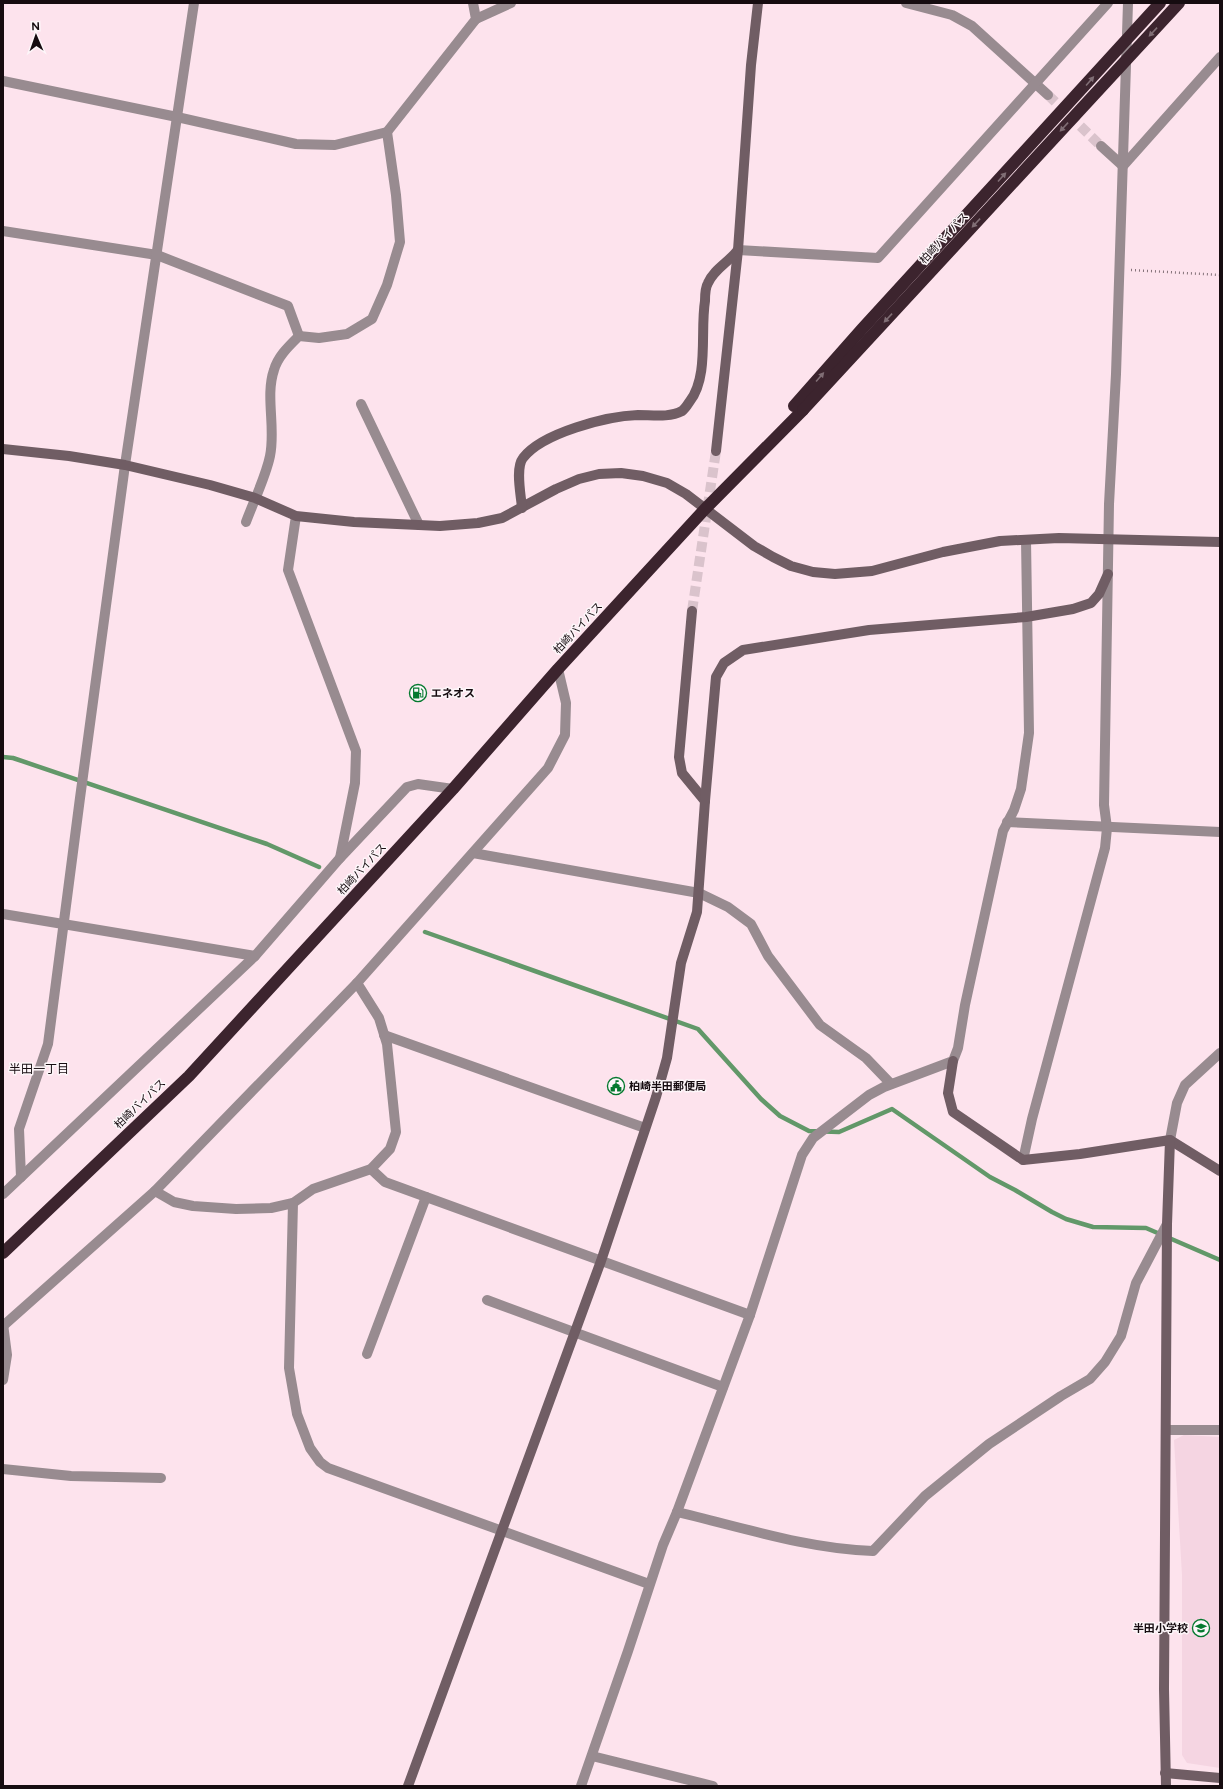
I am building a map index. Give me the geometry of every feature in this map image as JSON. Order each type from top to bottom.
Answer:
[{"type":"highway","name":"柏崎バイパス","points":[[799,408],[862,329],[1160,3]]},
{"type":"highway","name":"柏崎バイパス","points":[[3,1253],[189,1076],[452,789],[558,669],[705,509],[1179,3]]},
{"type":"street","points":[[21,1177],[19,1129],[48,1044],[125,465],[194,3]]},
{"type":"street","points":[[473,3],[476,19]]},
{"type":"street","points":[[3,81],[177,117],[296,144],[335,145],[387,132],[476,19],[511,3]]},
{"type":"street","points":[[716,451],[738,250],[751,65],[758,3]]},
{"type":"street","points":[[906,3],[952,15],[972,26],[1048,95]]},
{"type":"street","points":[[738,250],[878,258],[1108,3]]},
{"type":"street","points":[[1023,1160],[1032,1119],[1105,848],[1107,828],[1104,805],[1108,574],[1120,269],[1128,3]]},
{"type":"street","points":[[1122,166],[1220,57]]},
{"type":"street","points":[[246,522],[270,457],[273,436],[271,394],[273,370],[284,350],[299,336],[319,338],[347,334],[372,319],[387,285],[400,242],[396,195],[387,132]]},
{"type":"street","points":[[1101,146],[1122,166]]},
{"type":"street","points":[[3,231],[157,255],[288,306],[299,336]]},
{"type":"street","points":[[522,508],[519,475],[522,458],[538,446],[564,432],[596,420],[637,415],[661,416],[683,410],[695,394],[701,372],[703,311],[707,284],[715,271],[730,260],[738,250]]},
{"type":"street","points":[[361,404],[419,525]]},
{"type":"street","points":[[3,449],[69,456],[125,465],[210,485],[255,498],[296,516],[354,522],[440,526],[478,523],[502,518],[556,489],[579,479],[599,474],[621,473],[643,476],[667,483],[686,494],[760,550],[791,566],[813,572],[835,574],[872,571],[943,552],[1000,541],[1059,538],[1220,542]]},
{"type":"street","points":[[296,516],[288,570],[356,751],[356,783],[340,858]]},
{"type":"street","points":[[1026,540],[1026,618],[1029,733],[1020,789],[1014,810],[1003,831],[953,1061],[948,1093],[953,1112],[1023,1160],[1080,1154],[1170,1140],[1220,1172]]},
{"type":"street","points":[[408,1786],[600,1261],[667,1058],[681,963],[698,912],[705,801],[716,678],[724,663],[743,650],[869,630],[1026,618],[1073,609],[1091,603],[1099,594],[1108,574]]},
{"type":"street","points":[[692,611],[678,757],[682,773],[705,801]]},
{"type":"street","points":[[3,1380],[7,1355],[3,1325],[155,1191],[357,983],[548,768],[565,735],[566,703],[558,669]]},
{"type":"street","points":[[3,1194],[255,956],[340,858],[407,787],[418,784],[452,789]]},
{"type":"street","points":[[1007,822],[1107,828],[1220,832]]},
{"type":"street","points":[[473,853],[699,893],[728,907],[750,924],[768,956],[820,1025],[866,1058],[891,1084]]},
{"type":"street","points":[[3,914],[255,956]]},
{"type":"street","points":[[155,1191],[174,1202],[193,1206],[236,1209],[271,1208],[293,1203],[313,1189],[371,1169],[390,1149],[396,1132],[387,1044],[379,1018],[357,983]]},
{"type":"street","points":[[384,1034],[645,1128]]},
{"type":"street","points":[[1166,1786],[1167,1224],[1170,1140],[1177,1103],[1185,1085],[1220,1053]]},
{"type":"street","points":[[581,1786],[628,1651],[649,1584],[750,1315],[802,1155],[813,1138],[869,1095],[891,1084],[953,1061]]},
{"type":"street","points":[[371,1169],[385,1182],[750,1315]]},
{"type":"street","points":[[367,1354],[426,1197]]},
{"type":"street","points":[[293,1203],[289,1368],[297,1414],[310,1448],[320,1462],[328,1468],[649,1584]]},
{"type":"street","points":[[677,1512],[792,1539],[850,1550],[874,1551],[925,1496],[989,1444],[1061,1396],[1090,1379],[1105,1362],[1121,1336],[1136,1283],[1167,1224]]},
{"type":"street","points":[[487,1300],[723,1387]]},
{"type":"street","points":[[1166,1430],[1220,1430]]},
{"type":"street","points":[[3,1469],[71,1476],[161,1478]]},
{"type":"street","points":[[592,1756],[713,1786]]},
{"type":"street","points":[[1165,1773],[1220,1778]]},
{"type":"path","points":[[1120,269],[1220,275]]},
{"type":"shaded area","name":"半田小学校","points":[[1184,1435],[1220,1437],[1220,1768],[1187,1763],[1182,1755],[1182,1575],[1174,1440]]},
{"type":"waterway","points":[[3,757],[13,758],[267,844],[319,867]]},
{"type":"waterway","points":[[425,932],[698,1029],[761,1099],[780,1116],[809,1131],[839,1132],[892,1109],[990,1177],[1066,1219],[1093,1227],[1146,1228],[1220,1260]]},
{"type":"tunnel","points":[[1048,95],[1101,146]]},
{"type":"tunnel","points":[[692,611],[716,451]]},
{"type":"place","name":"エネオス","points":[[418,693]]},
{"type":"place","name":"柏崎半田郵便局","points":[[616,1086]]},
{"type":"place","name":"半田小学校","points":[[1201,1628]]},
{"type":"district","name":"半田一丁目","points":[[39,1069]]}]
